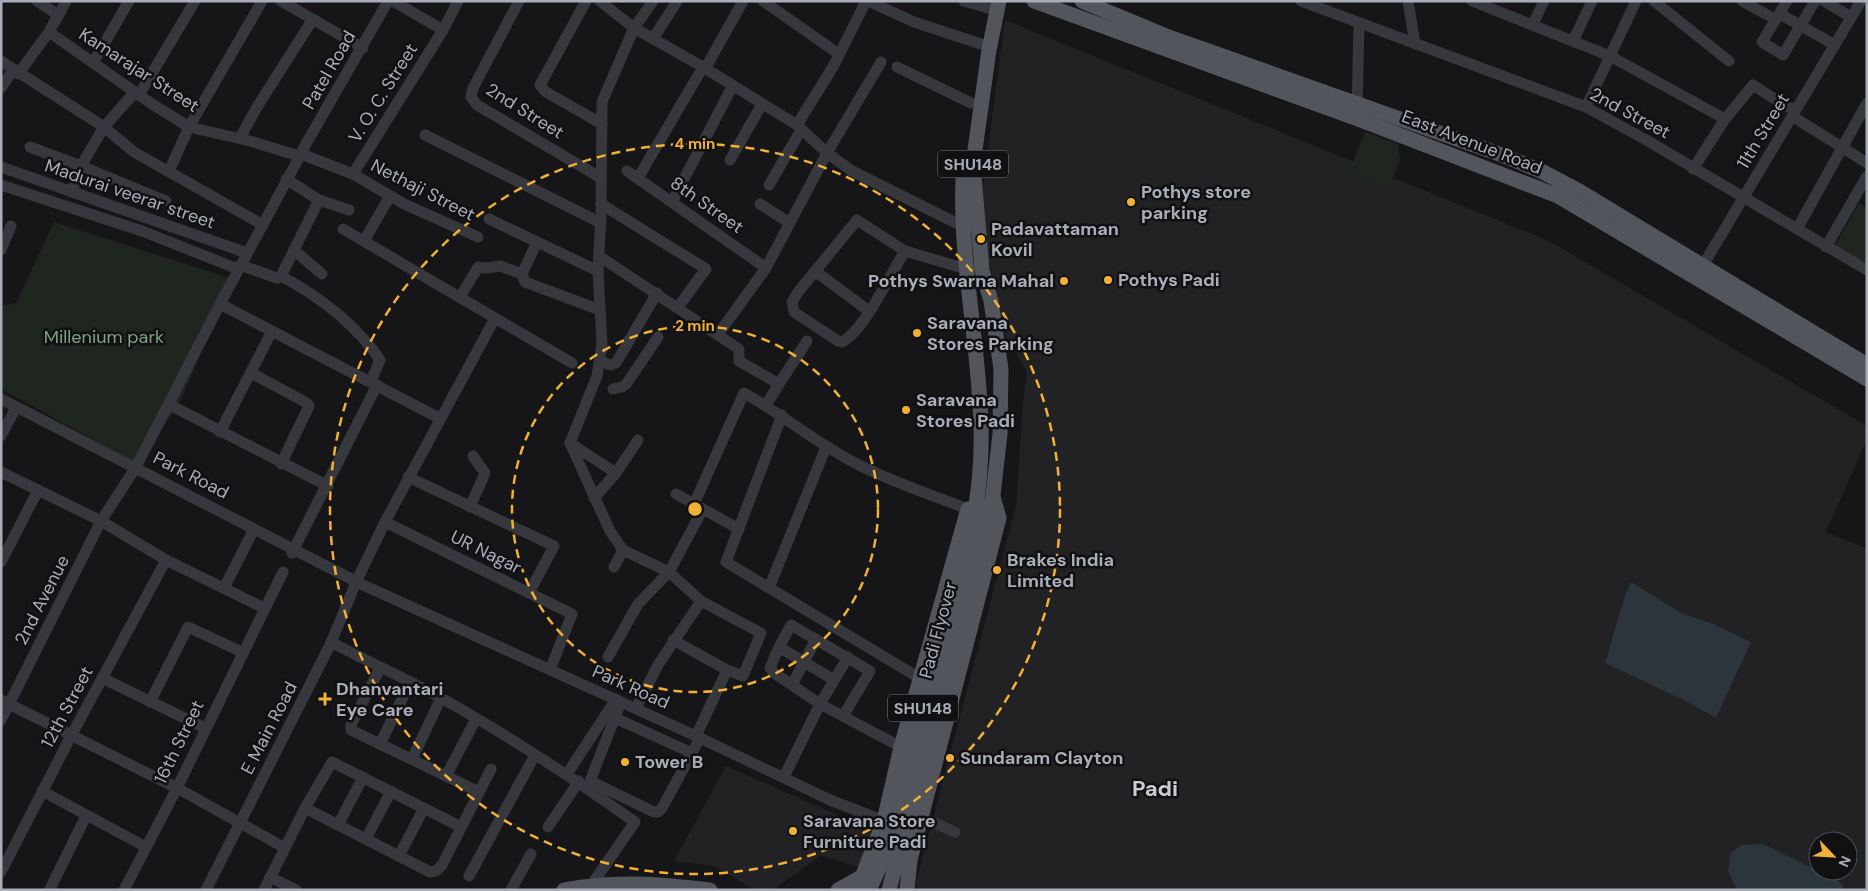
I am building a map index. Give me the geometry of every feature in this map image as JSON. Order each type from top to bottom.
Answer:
[{"type":"main road","name":"East Avenue Road","points":[[1034,1],[1357,112],[1502,155],[1541,171],[1703,264],[1867,364]]},
{"type":"main road","name":"East Avenue Road","points":[[1082,1],[1357,112],[1558,196],[1867,379]]},
{"type":"main road","name":"SHU148","points":[[973,504],[981,440],[975,328],[962,226],[964,164],[980,44],[992,4]]},
{"type":"main road","name":"SHU148","points":[[992,4],[988,59],[973,164],[982,270],[990,301],[1001,369],[1000,434],[993,495]]},
{"type":"main road","name":"Padi Flyover","points":[[863,885],[881,864],[979,525],[993,495]]},
{"type":"main road","points":[[907,890],[910,860],[999,518],[993,495]]},
{"type":"main road","name":"Padi Flyover","points":[[889,890],[979,525],[973,504]]},
{"type":"main road","points":[[838,890],[863,885],[876,848],[901,747],[973,504]]},
{"type":"main road","points":[[876,848],[910,860]]},
{"type":"main road","points":[[564,890],[592,884],[643,882],[710,890]]},
{"type":"street","points":[[37,1],[58,15],[49,32]]},
{"type":"street","points":[[1,88],[49,32],[66,1]]},
{"type":"street","points":[[93,63],[129,1]]},
{"type":"street","points":[[72,192],[81,166],[104,127],[137,94],[195,1]]},
{"type":"street","points":[[170,171],[189,127],[262,1]]},
{"type":"street","points":[[281,1],[362,48]]},
{"type":"street","name":"Patel Road","points":[[220,304],[286,179],[388,1]]},
{"type":"street","points":[[393,1],[443,30]]},
{"type":"street","name":"V. O. C. Street","points":[[353,174],[443,30],[458,1]]},
{"type":"street","name":"2nd Street","points":[[519,1],[473,88],[471,98],[477,105],[601,178]]},
{"type":"street","points":[[586,1],[540,85],[546,92],[602,124]]},
{"type":"street","points":[[600,1],[634,28],[704,68],[799,128],[826,153],[852,171],[962,226]]},
{"type":"street","points":[[653,1],[634,28],[602,102],[598,271],[602,344],[597,376],[570,443],[610,531],[623,550],[669,572],[701,601],[761,633],[743,676],[727,670],[673,640]]},
{"type":"street","points":[[653,39],[678,1]]},
{"type":"street","points":[[638,178],[743,1]]},
{"type":"street","points":[[763,1],[839,54]]},
{"type":"street","points":[[769,185],[867,1],[914,22],[980,44]]},
{"type":"street","points":[[964,1],[992,4]]},
{"type":"street","name":"2nd Street","points":[[1301,1],[1586,107],[1867,270]]},
{"type":"street","points":[[1408,1],[1415,44]]},
{"type":"street","points":[[1533,24],[1544,1]]},
{"type":"street","points":[[1573,41],[1592,1]]},
{"type":"street","points":[[1586,107],[1636,1]]},
{"type":"street","points":[[1654,1],[1730,61]]},
{"type":"street","points":[[1742,1],[1758,5],[1835,45]]},
{"type":"street","points":[[1787,1],[1776,16],[1762,42],[1783,55],[1815,1]]},
{"type":"street","points":[[1824,1],[1851,17]]},
{"type":"street","name":"11th Street","points":[[1695,278],[1861,1]]},
{"type":"street","points":[[1474,2],[1610,56],[1725,120]]},
{"type":"street","points":[[240,138],[313,19]]},
{"type":"street","points":[[1357,112],[1359,23]]},
{"type":"street","name":"Kamarajar Street","points":[[49,32],[137,94],[189,127],[240,138],[300,155]]},
{"type":"street","points":[[1,61],[15,72],[104,127],[134,152],[263,225]]},
{"type":"street","points":[[719,334],[766,268],[826,153],[881,62]]},
{"type":"street","points":[[897,67],[971,103]]},
{"type":"street","points":[[1694,169],[1725,120],[1753,85],[1782,104],[1842,149],[1867,163]]},
{"type":"street","points":[[672,202],[732,87]]},
{"type":"street","points":[[730,160],[762,104]]},
{"type":"street","points":[[1797,229],[1867,104]]},
{"type":"street","points":[[425,135],[600,223]]},
{"type":"street","points":[[30,147],[166,201]]},
{"type":"street","name":"Nethaji Street","points":[[300,155],[353,174],[390,196],[478,237]]},
{"type":"street","name":"Madurai veerar street","points":[[1,167],[247,253]]},
{"type":"street","name":"8th Street","points":[[627,171],[766,268]]},
{"type":"street","points":[[1826,247],[1867,176]]},
{"type":"street","points":[[286,179],[319,200],[349,210]]},
{"type":"street","points":[[1,185],[239,267],[277,278],[281,276],[322,300],[364,340],[380,360],[374,383],[328,486],[293,551]]},
{"type":"street","points":[[364,241],[390,196]]},
{"type":"street","points":[[281,276],[319,200]]},
{"type":"street","points":[[601,204],[706,269],[678,307]]},
{"type":"street","points":[[760,204],[790,223]]},
{"type":"street","points":[[489,219],[598,271]]},
{"type":"street","points":[[905,251],[850,339],[842,342],[794,312],[792,302],[815,271],[858,220],[905,251],[966,269]]},
{"type":"street","points":[[1,250],[11,226]]},
{"type":"street","points":[[343,229],[572,363]]},
{"type":"street","points":[[537,242],[522,274],[523,280],[529,285],[600,310]]},
{"type":"street","points":[[294,250],[322,274]]},
{"type":"street","points":[[599,256],[719,334],[739,349],[740,361],[779,384]]},
{"type":"street","points":[[460,297],[478,267],[500,266],[522,274]]},
{"type":"street","points":[[815,271],[869,311]]},
{"type":"street","points":[[599,361],[613,366],[657,293]]},
{"type":"street","points":[[220,304],[439,418]]},
{"type":"street","name":"2nd Avenue","points":[[1,720],[5,702],[101,521],[135,470],[220,304]]},
{"type":"street","name":"E Main Road","points":[[206,890],[331,642],[385,522],[439,418],[495,318]]},
{"type":"street","points":[[220,432],[272,331]]},
{"type":"street","points":[[613,389],[622,387],[627,383],[658,337]]},
{"type":"street","points":[[766,405],[807,341]]},
{"type":"street","points":[[623,351],[641,362]]},
{"type":"street","points":[[251,373],[307,402],[309,406],[281,464]]},
{"type":"street","points":[[608,657],[638,604],[669,572],[699,506],[744,392],[782,415],[826,447],[861,466],[973,504]]},
{"type":"street","name":"Park Road","points":[[1,398],[252,533],[293,551]]},
{"type":"street","points":[[168,404],[281,464],[328,486]]},
{"type":"street","name":"Park Road","points":[[1,407],[135,470],[358,583],[636,708],[830,800],[884,821]]},
{"type":"street","points":[[1,436],[13,413]]},
{"type":"street","points":[[782,415],[726,562],[921,679]]},
{"type":"street","points":[[594,498],[616,473],[638,440]]},
{"type":"street","points":[[570,443],[616,473]]},
{"type":"street","points":[[769,588],[826,447]]},
{"type":"street","points":[[470,507],[485,473],[474,456]]},
{"type":"street","points":[[1,472],[101,521],[166,560],[264,608]]},
{"type":"street","points":[[408,477],[554,546],[529,593]]},
{"type":"street","points":[[1,562],[38,490]]},
{"type":"street","points":[[676,494],[738,529]]},
{"type":"street","name":"UR Nagar","points":[[385,522],[572,614],[550,670]]},
{"type":"street","points":[[224,588],[252,533]]},
{"type":"street","points":[[614,567],[623,550]]},
{"type":"street","name":"12th Street","points":[[1,872],[71,736],[166,560]]},
{"type":"street","name":"16th Street","points":[[124,890],[177,788],[242,652],[283,572]]},
{"type":"street","points":[[636,708],[673,640],[701,601]]},
{"type":"street","points":[[843,716],[870,671],[791,625],[770,668],[774,673],[820,704],[901,747]]},
{"type":"street","points":[[150,702],[188,627],[242,652]]},
{"type":"street","points":[[792,685],[816,639]]},
{"type":"street","points":[[331,642],[441,698],[567,774],[635,822],[592,884]]},
{"type":"street","points":[[779,647],[834,680]]},
{"type":"street","points":[[784,777],[820,704],[848,658]]},
{"type":"street","points":[[380,668],[350,728],[479,792]]},
{"type":"street","points":[[618,700],[615,718],[590,781],[654,812],[658,812],[692,753],[727,670]]},
{"type":"street","points":[[102,678],[205,728]]},
{"type":"street","points":[[380,744],[410,683]]},
{"type":"street","points":[[412,759],[441,698]]},
{"type":"street","points":[[567,774],[618,700]]},
{"type":"street","points":[[5,702],[177,788],[285,848]]},
{"type":"street","points":[[615,718],[692,753]]},
{"type":"street","points":[[446,776],[476,719]]},
{"type":"street","points":[[469,876],[535,755]]},
{"type":"street","points":[[264,890],[305,808],[332,762],[461,827]]},
{"type":"street","points":[[305,808],[430,872],[436,872],[442,865],[491,769]]},
{"type":"street","points":[[338,825],[362,777]]},
{"type":"street","points":[[548,827],[579,782]]},
{"type":"street","points":[[42,791],[146,847]]},
{"type":"street","points":[[366,840],[391,791]]},
{"type":"street","points":[[399,856],[424,808]]},
{"type":"street","points":[[52,890],[50,889],[86,816]]},
{"type":"street","points":[[921,817],[955,832]]},
{"type":"street","points":[[511,890],[531,854]]},
{"type":"street","points":[[270,878],[296,890]]},
{"type":"shaded area","points":[[1005,20],[1549,241],[1867,426],[1867,439],[1826,532],[1867,549],[1867,890],[917,890],[916,882],[1016,506],[1023,401],[1027,372],[1005,335],[979,216]]},
{"type":"shaded area","points":[[1631,582],[1681,613],[1713,624],[1751,642],[1716,718],[1686,701],[1605,663]]},
{"type":"shaded area","points":[[726,766],[872,830],[860,868],[821,855],[773,890],[755,890],[714,866],[674,861]]},
{"type":"shaded area","points":[[1763,844],[1808,866],[1808,881],[1838,881],[1843,885],[1842,890],[1737,890],[1728,871],[1731,853],[1741,845]]},
{"type":"green space","points":[[1365,132],[1398,144],[1400,161],[1389,187],[1349,172]]},
{"type":"green space","points":[[1859,203],[1867,208],[1867,265],[1835,246]]},
{"type":"green space","name":"Millenium park","points":[[54,222],[233,279],[178,406],[136,463],[1,389],[1,306],[16,303]]},
{"type":"place","name":"Pothys store parking","points":[[1131,202]]},
{"type":"place","name":"Padavattaman Kovil","points":[[981,239]]},
{"type":"place","name":"Pothys Padi","points":[[1108,280]]},
{"type":"place","name":"Pothys Swarna Mahal","points":[[1064,281]]},
{"type":"place","name":"Saravana Stores Parking","points":[[917,333]]},
{"type":"place","name":"Saravana Stores Padi","points":[[906,410]]},
{"type":"place","name":"Brakes India Limited","points":[[997,570]]},
{"type":"place","name":"Dhanvantari Eye Care","points":[[325,699]]},
{"type":"place","name":"Sundaram Clayton","points":[[950,758]]},
{"type":"place","name":"Tower B","points":[[625,762]]},
{"type":"place","name":"Saravana Store Furniture Padi","points":[[793,831]]},
{"type":"district","name":"Padi","points":[[1155,788]]}]
